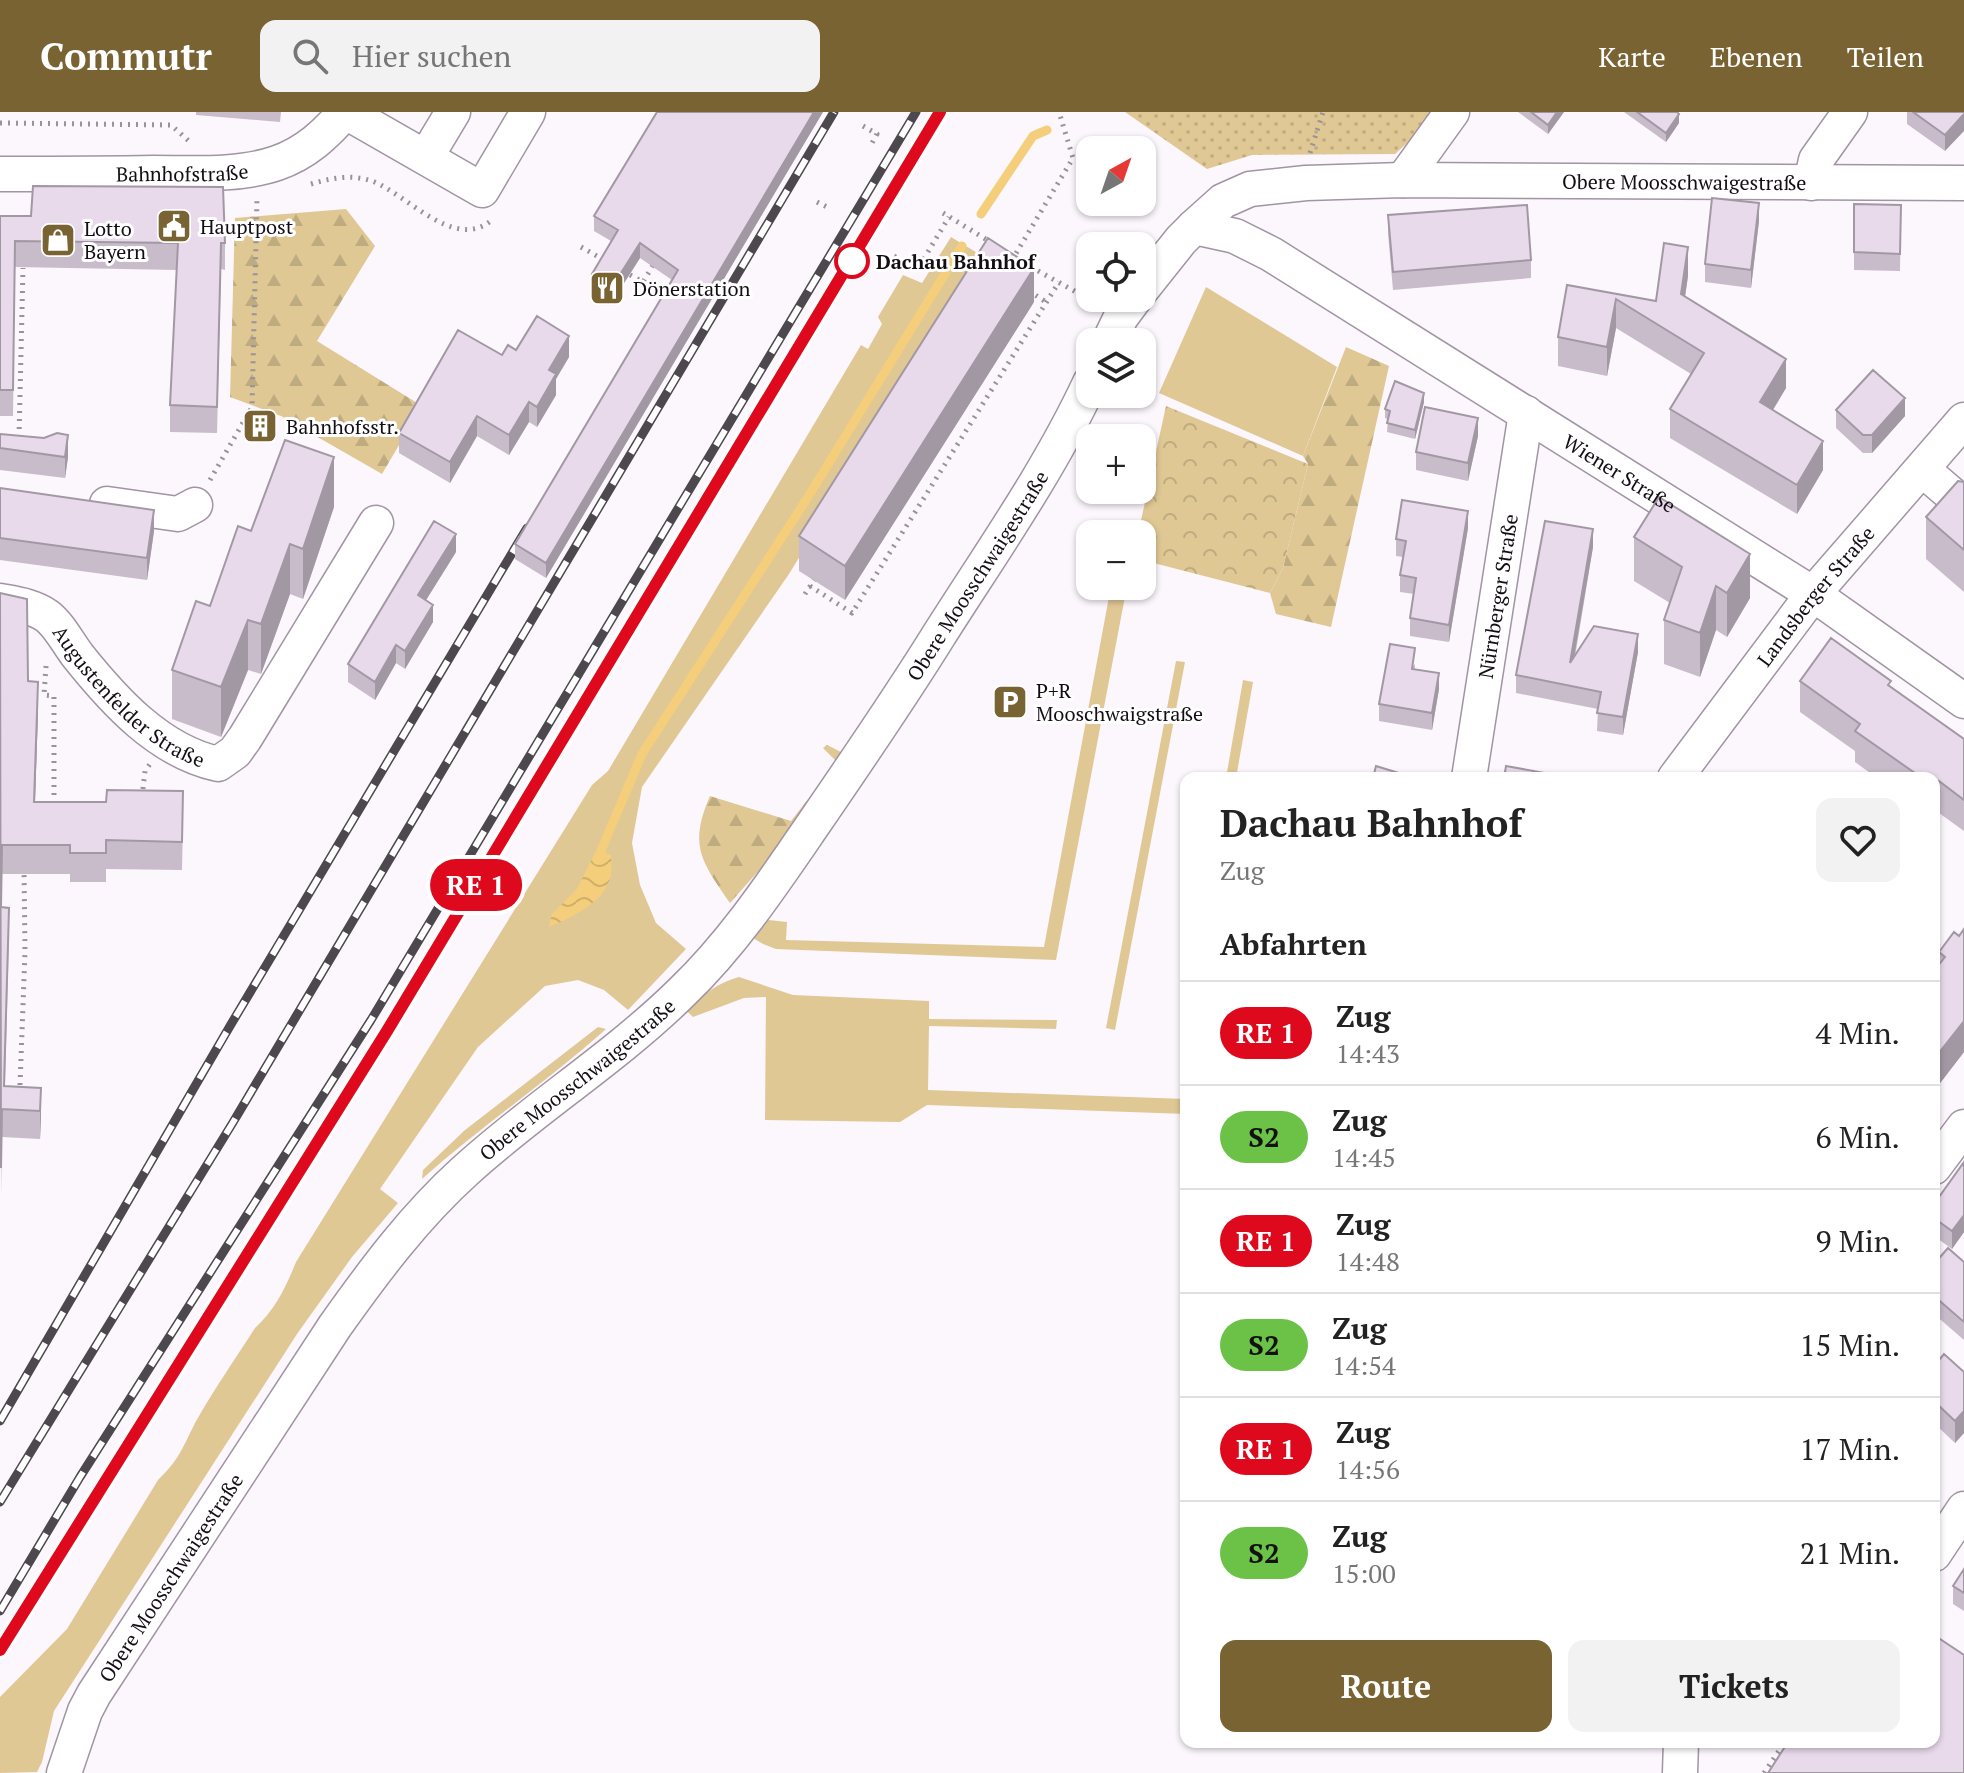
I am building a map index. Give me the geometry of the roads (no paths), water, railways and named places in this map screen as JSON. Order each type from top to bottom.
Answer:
[{"type":"street","points":[[346,112],[384,121],[426,157],[482,190],[528,112]]},
{"type":"street","name":"Bahnhofstraße","points":[[0,174],[188,173],[257,168],[281,162],[301,152],[328,132],[346,112]]},
{"type":"street","points":[[426,157],[453,112]]},
{"type":"street","points":[[1403,180],[1452,112]]},
{"type":"street","points":[[1811,183],[1816,160],[1850,112]]},
{"type":"street","name":"Obere Moosschwaigestraße","points":[[1156,263],[1223,201],[1250,189],[1403,180],[1964,183]]},
{"type":"street","points":[[1271,254],[1261,240],[1262,212],[1281,186]]},
{"type":"street","name":"Wiener Straße","points":[[1194,227],[1235,236],[1271,254],[1813,594],[1964,701]]},
{"type":"street","name":"Obere Moosschwaigestraße","points":[[64,1773],[94,1694],[335,1326],[377,1267],[463,1173],[634,1037],[723,948],[787,863],[896,704],[1078,408]]},
{"type":"street","name":"Nürnberger Straße","points":[[1470,772],[1526,413]]},
{"type":"street","name":"Landsberger Straße","points":[[1688,772],[1813,594],[1964,420]]},
{"type":"street","points":[[1923,470],[1964,505]]},
{"type":"street","points":[[77,500],[178,514],[195,505]]},
{"type":"street","name":"Augustenfelder Straße","points":[[0,601],[32,607],[49,617],[120,705],[166,741],[196,759],[218,764],[235,752],[376,523]]},
{"type":"street","points":[[1940,1159],[1964,1127]]},
{"type":"street","points":[[1940,1545],[1964,1509]]},
{"type":"street","points":[[1680,1773],[1681,1748]]},
{"type":"water","points":[[597,849],[611,855],[608,885],[586,908],[549,927],[552,914],[577,889]]},
{"type":"waterway","points":[[981,214],[1033,136],[1047,130]]},
{"type":"waterway","points":[[597,860],[642,754],[808,497],[962,246]]},
{"type":"railway","points":[[0,1502],[232,1124],[834,112]]},
{"type":"railway","points":[[0,1611],[80,1477],[371,1020],[916,112]]},
{"type":"railway","points":[[0,1649],[387,1031],[940,112]]},
{"type":"railway","points":[[0,1421],[230,1026],[527,528]]},
{"type":"train","points":[[0,1650],[387,1031],[940,112]]},
{"type":"place","name":"Hauptpost","points":[[174,226]]},
{"type":"place","name":"Lotto Bayern","points":[[58,240]]},
{"type":"place","name":"Dachau Bahnhof","points":[[852,261]]},
{"type":"place","name":"Dönerstation","points":[[607,288]]},
{"type":"place","name":"Bahnhofsstr.","points":[[260,426]]},
{"type":"place","name":"P+R Mooschwaigstraße","points":[[1010,702]]}]
